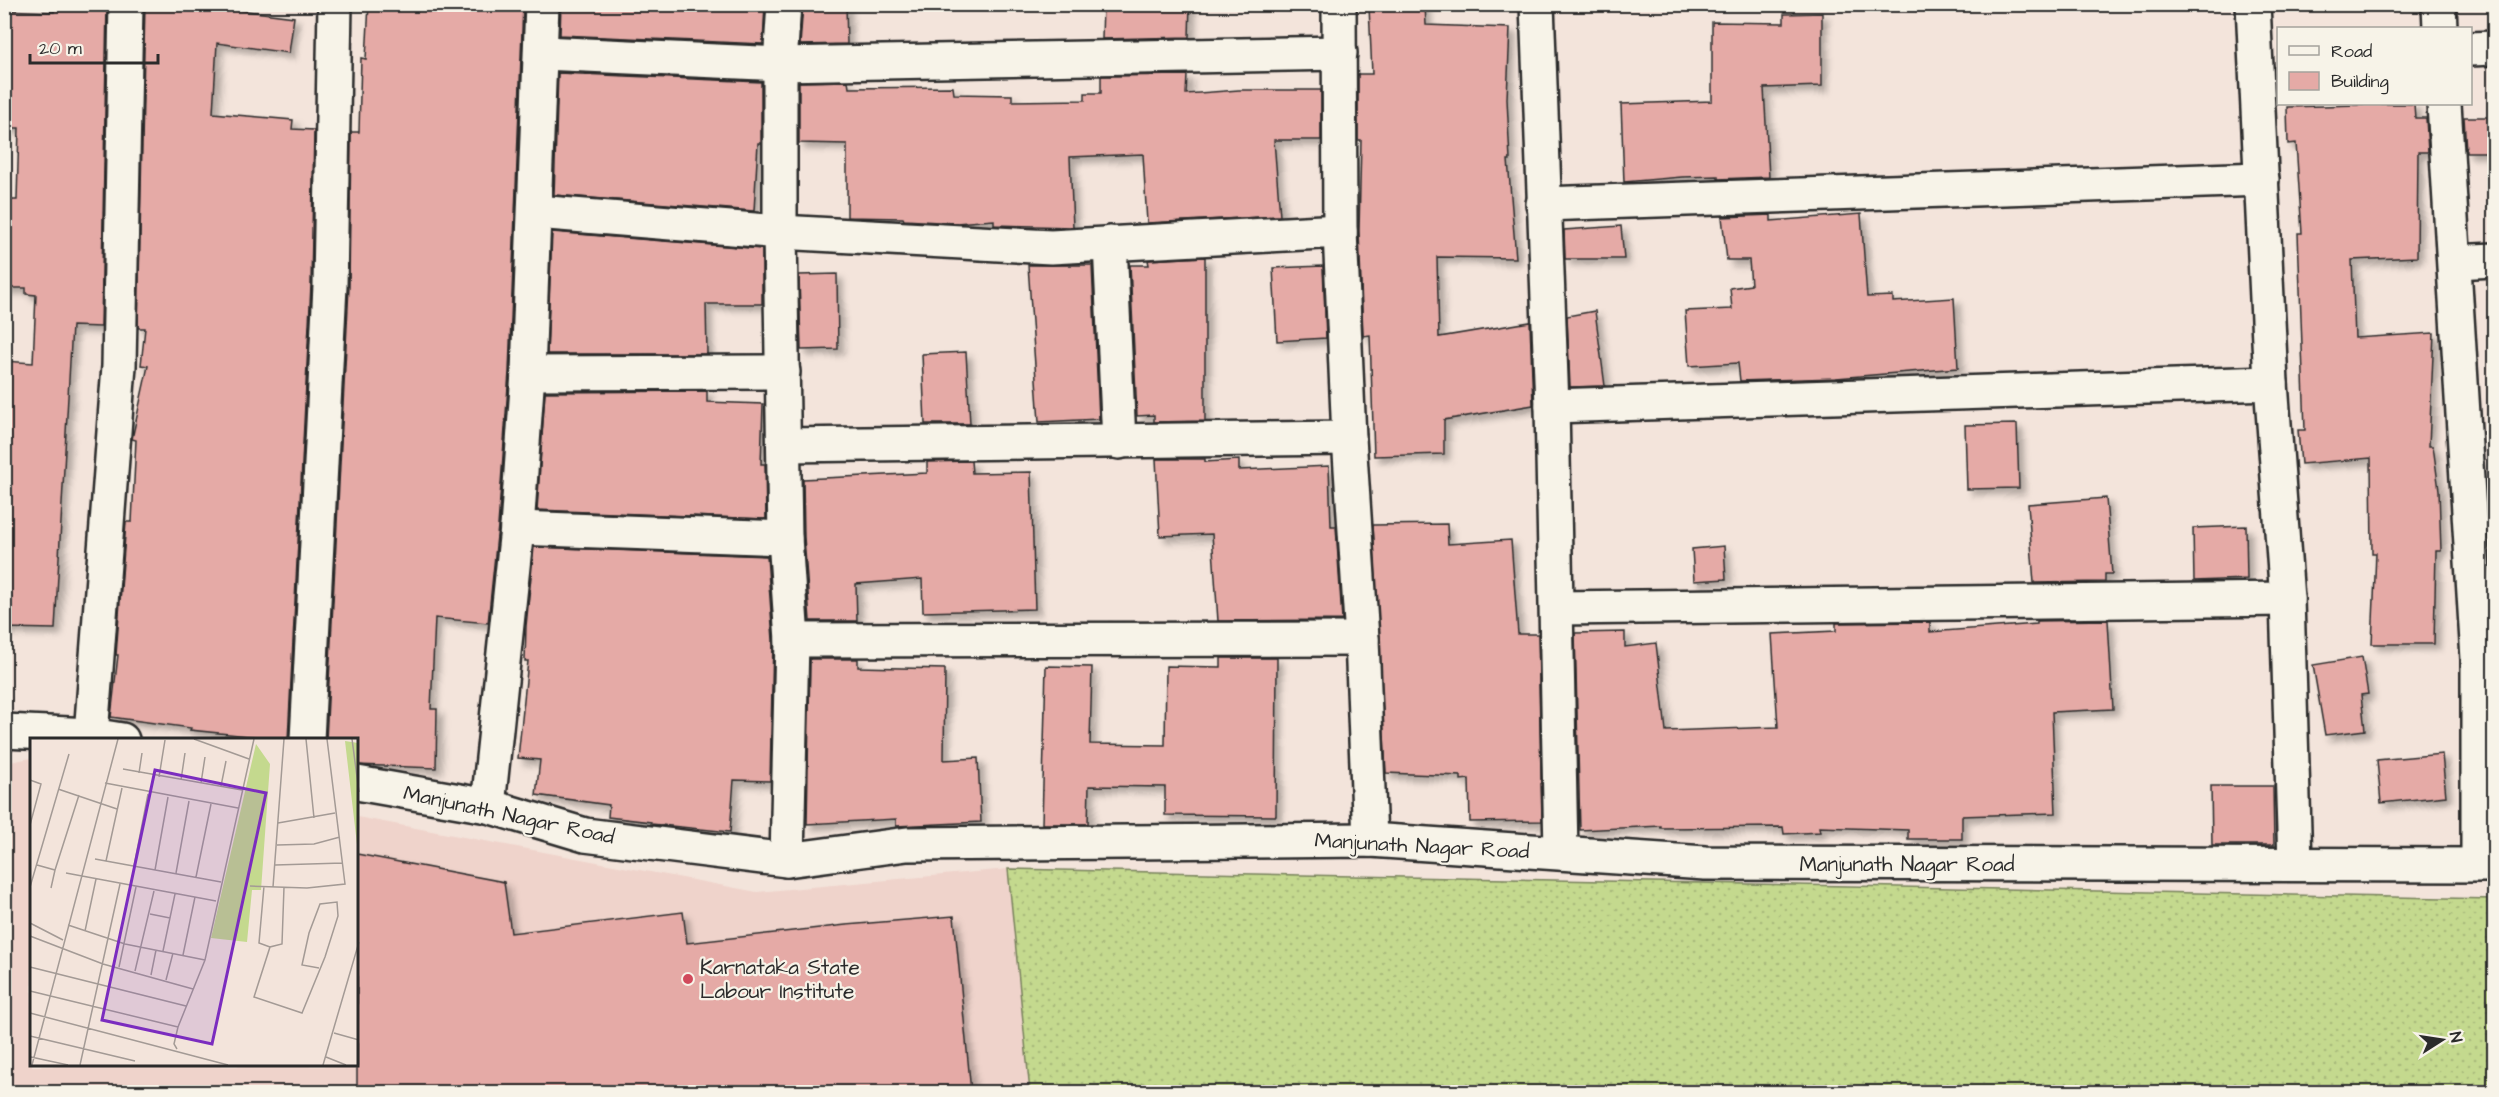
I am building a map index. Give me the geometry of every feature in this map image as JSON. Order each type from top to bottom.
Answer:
[{"type":"street","points":[[4,731],[107,737],[119,366],[126,4]]},
{"type":"street","points":[[307,738],[330,286],[335,4]]},
{"type":"street","points":[[488,806],[517,528],[528,373],[536,212],[542,4]]},
{"type":"street","points":[[784,4],[780,64],[780,232],[785,538],[792,640],[787,860]]},
{"type":"street","points":[[1339,4],[1340,231],[1349,438],[1362,639],[1370,840]]},
{"type":"street","points":[[1538,4],[1543,204],[1552,406],[1561,853]]},
{"type":"street","points":[[2253,4],[2271,383],[2287,598],[2295,864]]},
{"type":"street","points":[[2439,4],[2440,27]]},
{"type":"street","points":[[2472,50],[2494,48]]},
{"type":"street","points":[[542,53],[780,64],[1340,53]]},
{"type":"street","points":[[2444,105],[2455,262],[2481,462],[2486,659],[2486,865]]},
{"type":"street","points":[[1543,204],[2262,179]]},
{"type":"street","points":[[536,212],[780,232],[1051,247],[1340,231]]},
{"type":"street","points":[[1110,243],[1119,442]]},
{"type":"street","points":[[2455,262],[2494,260]]},
{"type":"street","points":[[528,373],[783,372]]},
{"type":"street","points":[[1552,406],[2271,383]]},
{"type":"street","points":[[784,445],[1349,438]]},
{"type":"street","points":[[517,528],[785,538]]},
{"type":"street","points":[[1557,608],[2287,598]]},
{"type":"street","points":[[792,640],[1362,639]]},
{"type":"street","name":"Manjunath Nagar Road","points":[[358,783],[488,806],[585,835],[787,860],[907,844],[1370,840],[1705,864],[2486,865]]},
{"type":"shaded area","name":"Karnataka State Labour Institute","points":[[30,758],[30,1067],[358,1067],[358,817],[757,892],[1008,869],[1030,1092],[5,1092],[5,763]]},
{"type":"green space","points":[[1008,869],[2494,899],[2494,1092],[1030,1092]]},
{"type":"building","points":[[54,4],[107,4],[101,327],[72,326],[55,629],[4,628],[4,361],[33,363],[36,295],[26,294],[26,288],[4,288],[4,200],[17,200],[19,128],[4,128],[4,10],[54,12]]},
{"type":"building","points":[[145,4],[231,4],[231,9],[294,17],[289,53],[217,43],[213,113],[293,120],[292,129],[314,130],[311,285],[288,738],[190,730],[191,728],[111,717],[118,655],[116,655],[126,522],[132,522],[136,440],[132,439],[148,366],[141,365],[145,328],[138,328]]},
{"type":"building","points":[[369,4],[523,4],[509,372],[498,526],[488,623],[435,618],[431,709],[437,709],[436,768],[358,765],[358,738],[326,738],[349,287],[351,132],[359,132],[361,58],[366,59]]},
{"type":"building","points":[[561,4],[765,4],[763,44],[560,35]]},
{"type":"building","points":[[803,4],[846,4],[847,44],[800,45]]},
{"type":"building","points":[[1103,4],[1190,4],[1189,37],[1102,39]]},
{"type":"building","points":[[1425,4],[1426,25],[1510,28],[1507,99],[1510,160],[1508,160],[1516,258],[1437,257],[1439,337],[1530,322],[1533,405],[1444,420],[1444,454],[1374,456],[1370,335],[1363,336],[1359,231],[1361,140],[1358,140],[1358,74],[1372,74],[1369,6]]},
{"type":"building","points":[[1822,13],[1822,86],[1764,88],[1769,177],[1718,179],[1718,176],[1682,177],[1624,182],[1621,104],[1712,101],[1712,22],[1784,23],[1784,14]]},
{"type":"building","points":[[558,73],[761,82],[761,143],[758,143],[754,211],[554,195]]},
{"type":"building","points":[[1187,75],[1186,94],[1239,90],[1321,90],[1321,140],[1274,140],[1280,216],[1147,223],[1143,154],[1070,157],[1073,227],[994,225],[994,220],[956,223],[904,220],[903,218],[847,217],[847,144],[799,143],[799,82],[848,81],[849,88],[953,87],[954,94],[1012,95],[1012,101],[1085,100],[1085,93],[1101,93],[1101,76]]},
{"type":"building","points":[[2414,105],[2415,118],[2426,118],[2428,152],[2418,152],[2417,257],[2352,260],[2355,338],[2434,333],[2429,446],[2433,446],[2439,490],[2441,551],[2436,551],[2434,644],[2372,644],[2376,553],[2372,553],[2371,458],[2301,464],[2298,430],[2305,430],[2298,233],[2302,233],[2296,143],[2288,144],[2287,107]]},
{"type":"building","points":[[2464,117],[2494,117],[2494,152],[2466,152]]},
{"type":"building","points":[[1861,214],[1867,297],[1893,296],[1893,302],[1954,298],[1958,368],[1836,378],[1740,381],[1738,363],[1689,366],[1685,311],[1732,309],[1730,288],[1751,285],[1749,260],[1727,260],[1722,217],[1771,215],[1771,221]]},
{"type":"building","points":[[1621,226],[1624,259],[1565,259],[1564,230]]},
{"type":"building","points":[[552,232],[762,249],[762,304],[706,304],[707,354],[547,354]]},
{"type":"building","points":[[1205,257],[1205,421],[1154,422],[1154,415],[1137,416],[1130,265],[1149,265],[1148,260]]},
{"type":"building","points":[[1028,265],[1092,265],[1099,419],[1039,422]]},
{"type":"building","points":[[1323,266],[1326,338],[1277,341],[1273,268]]},
{"type":"building","points":[[837,274],[838,349],[801,350],[799,275]]},
{"type":"building","points":[[1595,311],[1605,386],[1570,387],[1567,316]]},
{"type":"building","points":[[966,352],[970,424],[925,424],[922,354]]},
{"type":"building","points":[[707,391],[707,402],[763,404],[761,464],[765,464],[766,519],[537,510],[545,392]]},
{"type":"building","points":[[2017,424],[2019,488],[1967,489],[1965,425]]},
{"type":"building","points":[[1156,459],[1205,459],[1205,462],[1239,460],[1239,470],[1329,466],[1331,526],[1336,526],[1342,620],[1218,621],[1212,534],[1160,536]]},
{"type":"building","points":[[971,461],[972,473],[1031,472],[1035,609],[923,612],[922,579],[856,584],[857,621],[810,621],[804,537],[803,479],[927,473],[927,462]]},
{"type":"building","points":[[2106,498],[2112,574],[2105,574],[2105,582],[2034,583],[2028,504]]},
{"type":"building","points":[[1447,524],[1448,544],[1511,540],[1518,634],[1538,634],[1542,821],[1470,822],[1469,779],[1461,780],[1461,776],[1386,773],[1373,525]]},
{"type":"building","points":[[2246,526],[2247,579],[2194,581],[2193,528]]},
{"type":"building","points":[[1724,546],[1726,579],[1694,581],[1692,549]]},
{"type":"building","points":[[534,547],[767,556],[773,640],[770,781],[734,780],[730,832],[608,817],[609,805],[536,795],[540,760],[518,758],[528,661],[525,661],[526,626]]},
{"type":"building","points":[[2108,620],[2113,709],[2052,712],[2056,813],[1962,816],[1962,839],[1908,839],[1908,830],[1819,827],[1820,832],[1784,834],[1783,827],[1661,828],[1661,826],[1580,830],[1575,633],[1625,632],[1625,647],[1656,643],[1666,731],[1778,727],[1772,634],[1836,631],[1836,623],[1930,622],[1930,632],[2037,624],[2037,621]]},
{"type":"building","points":[[2362,657],[2368,694],[2361,695],[2365,730],[2325,735],[2313,665]]},
{"type":"building","points":[[1221,658],[1277,658],[1276,816],[1165,815],[1165,787],[1089,786],[1088,824],[1042,824],[1046,666],[1092,667],[1090,744],[1165,745],[1166,666],[1221,667]]},
{"type":"building","points":[[810,659],[858,659],[858,667],[945,669],[944,760],[978,758],[981,822],[896,826],[896,819],[807,824]]},
{"type":"building","points":[[2442,754],[2446,796],[2381,803],[2377,760]]},
{"type":"building","points":[[2211,786],[2273,786],[2274,845],[2212,845]]},
{"type":"building","name":"Karnataka State Labour Institute","points":[[358,854],[504,882],[511,933],[683,912],[687,943],[846,925],[954,916],[971,1092],[357,1092]]},
{"type":"place","name":"Karnataka State Labour Institute","points":[[688,979]]}]
